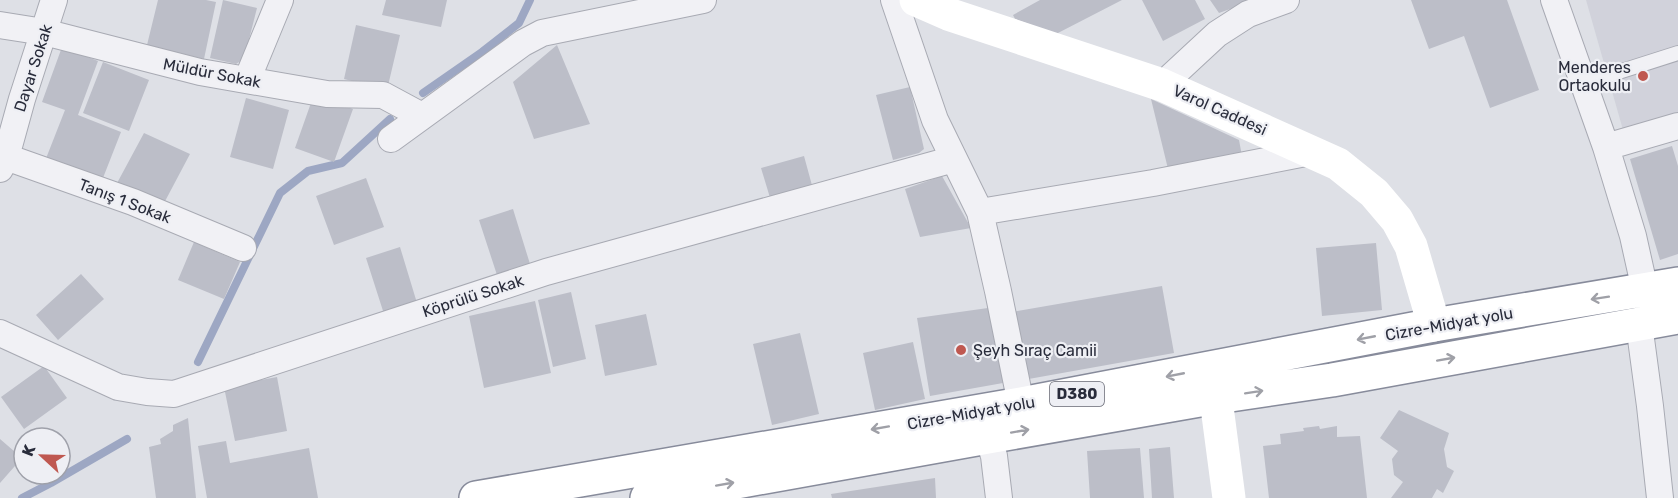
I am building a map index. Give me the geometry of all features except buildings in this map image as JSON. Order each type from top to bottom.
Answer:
[{"type":"main road","name":"Varol Caddesi","points":[[916,0],[948,14],[1162,84],[1338,164],[1374,193],[1396,220],[1411,246],[1434,325]]},
{"type":"main road","name":"Cizre-Midyat yolu","points":[[647,498],[988,436],[1215,383],[1434,325],[1678,284]]},
{"type":"main road","name":"Cizre-Midyat yolu","points":[[486,497],[1021,404],[1215,383],[1332,380],[1678,317]]},
{"type":"main road","points":[[1215,383],[1229,498]]},
{"type":"street","name":"Dayar Sokak","points":[[3,163],[54,0]]},
{"type":"street","points":[[247,80],[280,0]]},
{"type":"street","points":[[392,139],[523,43],[542,33],[703,0]]},
{"type":"street","points":[[894,0],[934,120],[980,212],[1021,404]]},
{"type":"street","points":[[1162,84],[1217,34],[1248,14],[1286,0]]},
{"type":"street","points":[[1554,0],[1606,147],[1633,236],[1645,290]]},
{"type":"street","name":"Müldür Sokak","points":[[0,25],[44,32],[189,69],[247,80],[327,94],[383,95],[422,116]]},
{"type":"street","points":[[1606,147],[1678,126]]},
{"type":"street","points":[[980,212],[1154,183],[1311,152]]},
{"type":"street","name":"Köprülü Sokak","points":[[0,333],[118,387],[174,394],[546,272],[954,159]]},
{"type":"street","name":"Tanış 1 Sokak","points":[[3,163],[133,202],[243,248]]},
{"type":"street","points":[[1639,324],[1660,498]]},
{"type":"street","points":[[988,436],[994,456],[999,498]]},
{"type":"lane","points":[[1584,83],[1678,53]]},
{"type":"shaded area","name":"Menderes Ortaokulu","points":[[1586,0],[1678,0],[1678,112],[1623,130]]},
{"type":"waterway","points":[[423,93],[519,23],[530,0]]},
{"type":"waterway","points":[[198,362],[280,193],[308,171],[342,163],[390,119]]},
{"type":"waterway","points":[[22,498],[127,439]]},
{"type":"place","name":"Menderes Ortaokulu","points":[[1643,76]]},
{"type":"place","name":"Şeyh Sıraç Camii","points":[[961,350]]}]
